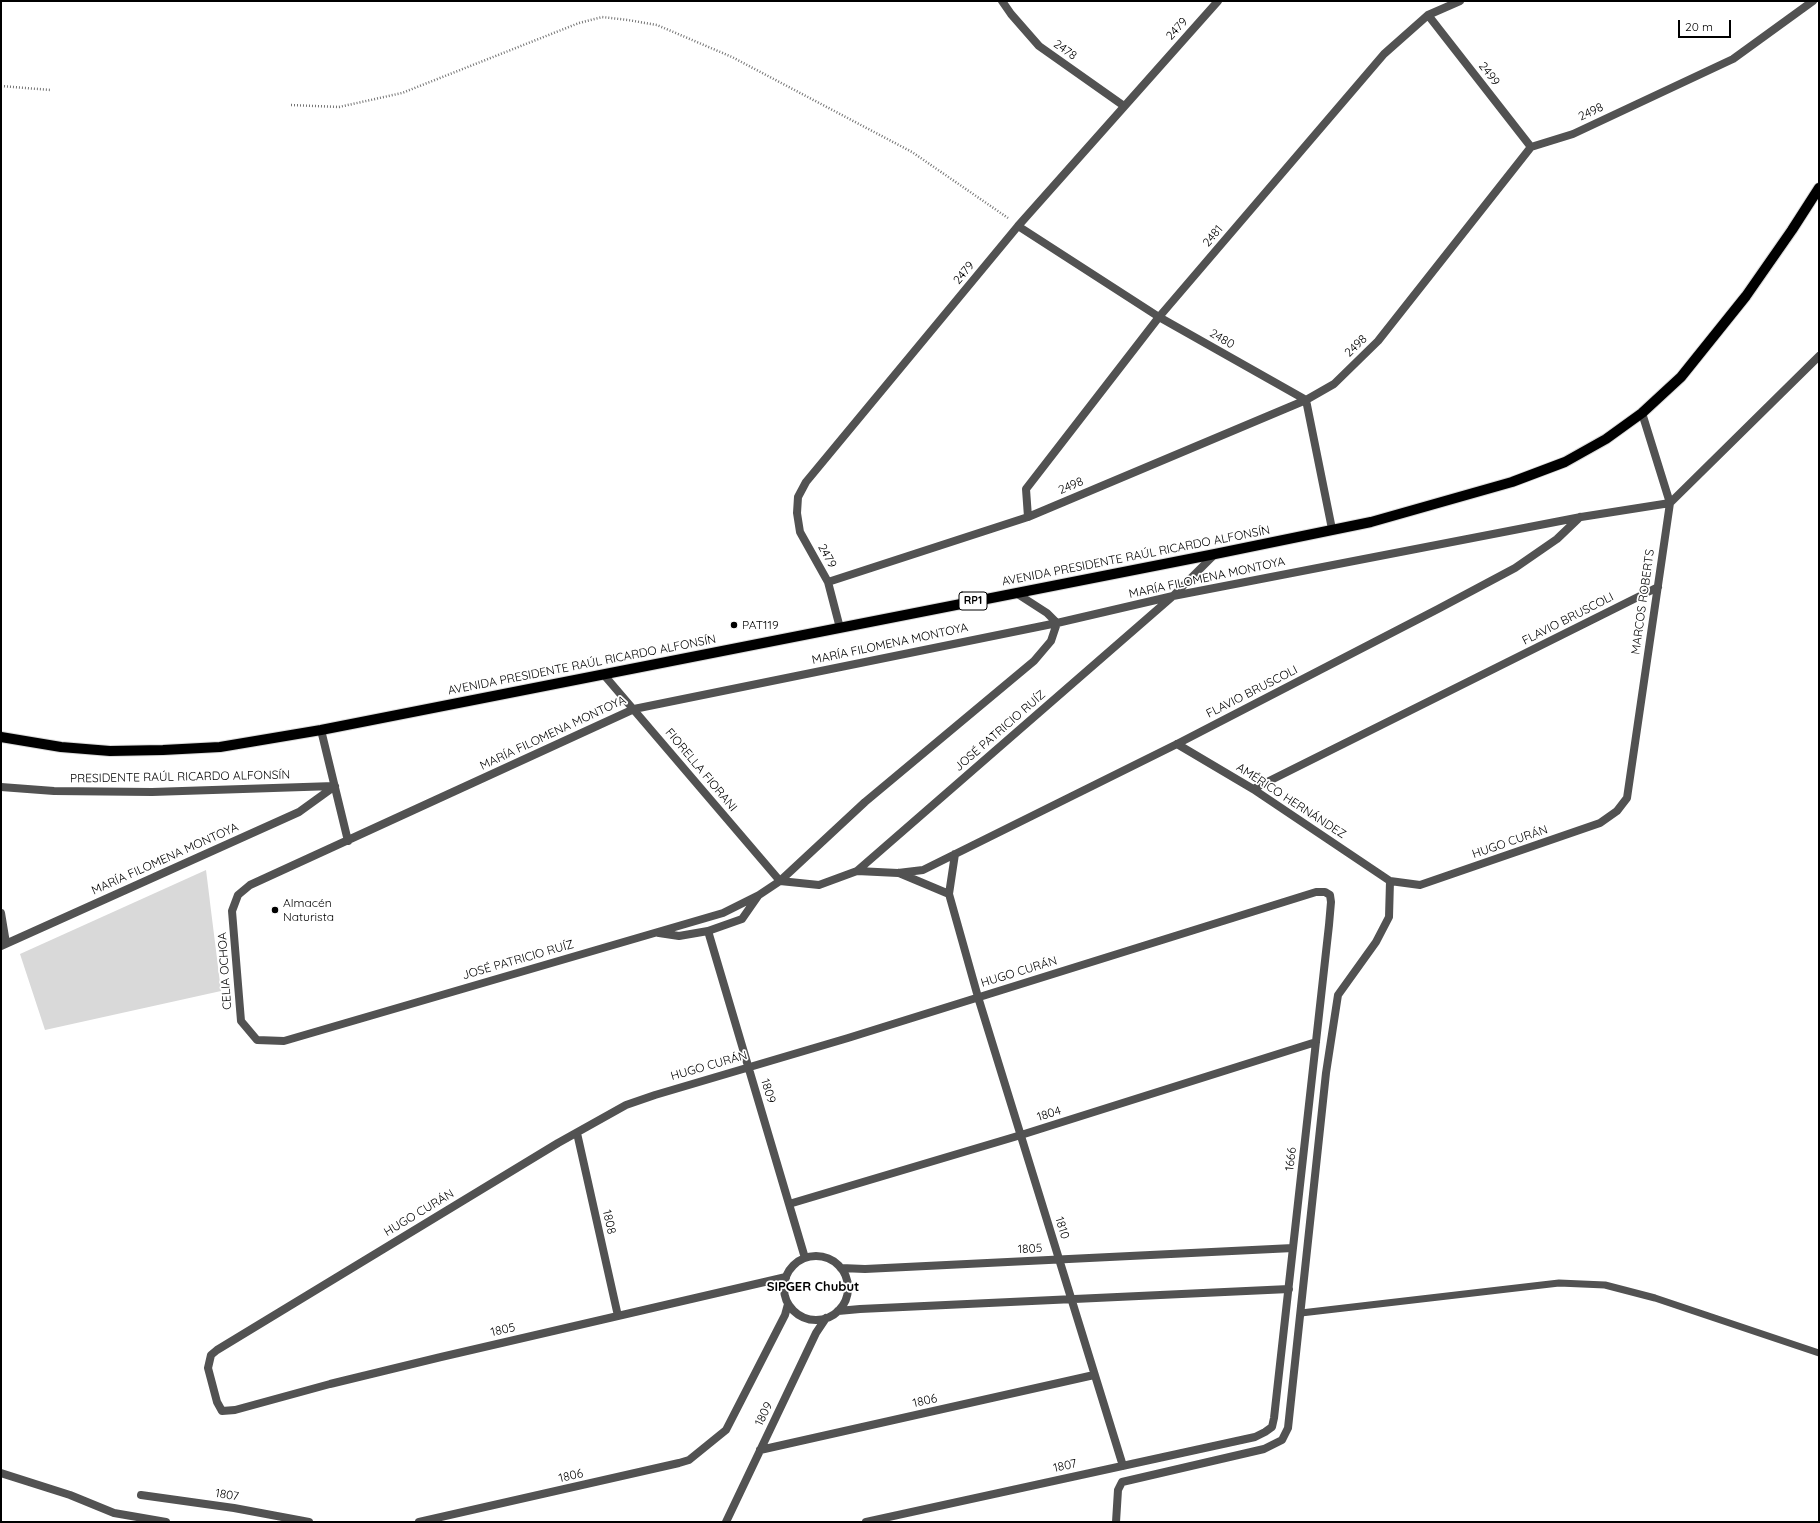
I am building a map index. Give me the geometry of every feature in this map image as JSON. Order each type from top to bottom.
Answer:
[{"type":"main road","name":"AVENIDA PRESIDENTE RAÚL RICARDO ALFONSÍN","points":[[1,737],[68,747],[110,751],[220,747],[320,730],[604,675],[1215,554],[1371,522],[1512,482],[1565,462],[1606,439],[1642,413],[1681,377],[1741,302],[1792,230],[1819,188]]},
{"type":"street","name":"2478","points":[[1002,1],[1010,14],[1039,46],[1124,106]]},
{"type":"street","name":"2479","points":[[840,628],[828,582],[800,532],[797,513],[798,497],[806,482],[1018,226],[1218,1]]},
{"type":"street","name":"2481","points":[[1028,517],[1026,488],[1159,317],[1384,54],[1428,15],[1460,1]]},
{"type":"street","name":"2498","points":[[828,582],[1028,517],[1306,400],[1334,384],[1378,341],[1531,147],[1573,134],[1733,58],[1813,1]]},
{"type":"street","name":"2499","points":[[1428,15],[1531,147]]},
{"type":"street","name":"2480","points":[[1018,226],[1159,317],[1306,400]]},
{"type":"street","points":[[1670,503],[1819,356]]},
{"type":"street","points":[[1306,400],[1332,530]]},
{"type":"street","name":"MARCOS ROBERTS","points":[[1627,798],[1670,503],[1642,413]]},
{"type":"street","name":"MARÍA FILOMENA MONTOYA","points":[[238,895],[250,885],[634,709],[1057,623],[1173,596],[1581,517],[1670,503]]},
{"type":"street","name":"FLAVIO BRUSCOLI","points":[[898,873],[923,870],[1177,744],[1438,609],[1515,568],[1557,539],[1581,517]]},
{"type":"street","name":"JOSÉ PATRICIO RUÍZ","points":[[780,881],[820,885],[857,871],[1173,596],[1215,554]]},
{"type":"street","name":"FLAVIO BRUSCOLI","points":[[1253,789],[1658,587]]},
{"type":"street","points":[[1016,593],[1047,613],[1057,623]]},
{"type":"street","name":"JOSÉ PATRICIO RUÍZ","points":[[257,1040],[284,1041],[723,913],[780,881],[866,802],[1034,661],[1051,641],[1057,623]]},
{"type":"street","name":"FIORELLA FIORANI","points":[[604,675],[780,881]]},
{"type":"street","points":[[320,730],[348,841]]},
{"type":"street","name":"AMÉRICO HERNÁNDEZ","points":[[1177,744],[1253,789],[1390,881]]},
{"type":"street","name":"MARÍA FILOMENA MONTOYA","points":[[3,944],[299,812],[335,786]]},
{"type":"street","name":"PRESIDENTE RAÚL RICARDO ALFONSÍN","points":[[1,787],[54,791],[152,792],[335,786]]},
{"type":"street","name":"HUGO CURÁN","points":[[1390,881],[1420,885],[1600,823],[1617,811],[1627,798]]},
{"type":"street","points":[[857,871],[898,873],[949,894],[955,854]]},
{"type":"street","points":[[1116,1522],[1118,1490],[1122,1482],[1264,1449],[1282,1440],[1288,1428],[1326,1073],[1338,995],[1376,942],[1389,917],[1390,881]]},
{"type":"street","name":"HUGO CURÁN","points":[[227,1411],[222,1410],[217,1402],[208,1368],[211,1355],[217,1350],[626,1105],[1309,895],[1325,892]]},
{"type":"street","name":"1666","points":[[1268,1430],[1272,1427],[1274,1418],[1331,902],[1330,895],[1325,892]]},
{"type":"street","points":[[656,932],[678,936],[708,931],[742,919],[759,894]]},
{"type":"street","name":"1810","points":[[949,894],[978,998],[1123,1466]]},
{"type":"street","name":"CELIA OCHOA","points":[[238,895],[232,911],[241,1021],[257,1040]]},
{"type":"street","points":[[1,913],[3,944]]},
{"type":"street","name":"1809","points":[[708,931],[805,1258]]},
{"type":"street","name":"1804","points":[[789,1204],[1021,1135],[1316,1042]]},
{"type":"street","name":"1808","points":[[577,1133],[618,1316]]},
{"type":"street","name":"1805","points":[[841,1268],[865,1269],[1293,1248]]},
{"type":"street","points":[[821,1257],[832,1260],[841,1268],[846,1279],[848,1290],[845,1302],[838,1311],[826,1318],[817,1320],[805,1318],[795,1312],[788,1304],[784,1292],[786,1277],[790,1270],[798,1262],[805,1258],[821,1257]]},
{"type":"street","name":"1805","points":[[227,1411],[345,1380],[786,1277]]},
{"type":"street","points":[[838,1311],[1288,1289]]},
{"type":"street","name":"1806","points":[[419,1522],[679,1464],[689,1460],[726,1430],[785,1315],[788,1304]]},
{"type":"street","name":"1809","points":[[726,1522],[816,1333],[826,1318]]},
{"type":"street","name":"1806","points":[[760,1450],[1094,1374]]},
{"type":"street","name":"1807","points":[[866,1522],[1255,1437],[1268,1430]]},
{"type":"street","points":[[1,1473],[70,1495],[114,1514],[166,1522]]},
{"type":"street","name":"1807","points":[[141,1495],[234,1508],[309,1522]]},
{"type":"lane","points":[[1301,1313],[1559,1283],[1605,1285],[1655,1298],[1819,1353]]},
{"type":"path","points":[[292,105],[339,106],[402,93],[579,23],[602,17],[628,20],[657,25],[732,57],[912,152],[1018,226]]},
{"type":"path","points":[[1,86],[51,90]]},
{"type":"shaded area","points":[[206,870],[221,991],[45,1030],[20,954]]},
{"type":"place","name":"PAT119","points":[[734,625]]},
{"type":"place","name":"Almacén Naturista","points":[[275,910]]},
{"type":"district","name":"SIPGER Chubut","points":[[813,1287]]}]
